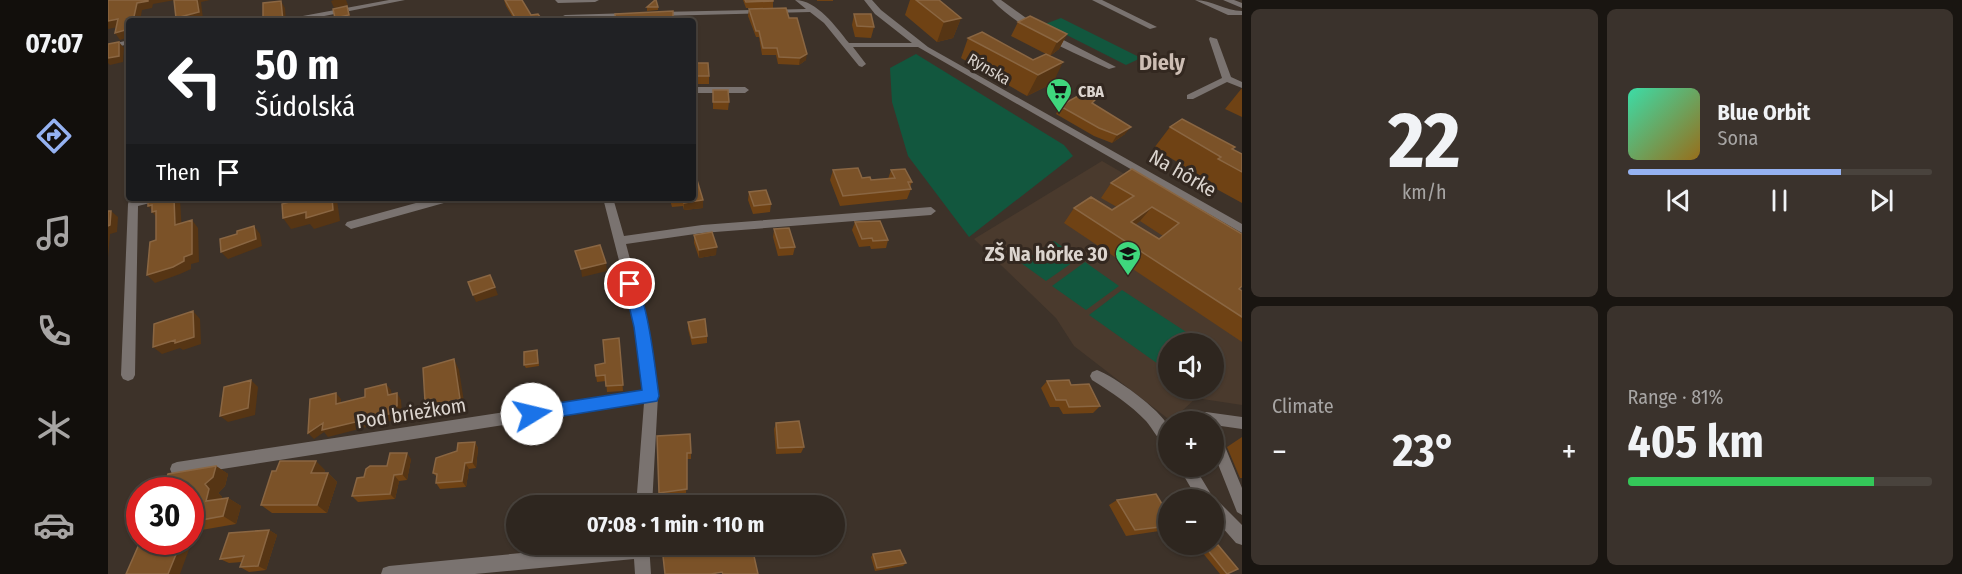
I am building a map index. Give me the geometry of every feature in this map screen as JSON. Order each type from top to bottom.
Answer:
[{"type":"street","points":[[303,18],[401,0]]},
{"type":"street","points":[[565,18],[558,0],[595,0]]},
{"type":"street","points":[[799,0],[827,21],[862,64]]},
{"type":"street","name":"Rýnska","points":[[867,0],[918,45],[1106,151]]},
{"type":"street","points":[[996,0],[1015,15],[1066,45],[1112,67]]},
{"type":"street","points":[[1096,0],[1153,27]]},
{"type":"street","points":[[1199,0],[1231,13],[1242,14]]},
{"type":"street","points":[[1227,0],[1242,6]]},
{"type":"street","points":[[645,15],[807,11]]},
{"type":"street","points":[[582,18],[634,15]]},
{"type":"street","points":[[1213,39],[1227,79],[1242,86]]},
{"type":"street","points":[[108,47],[126,43]]},
{"type":"street","points":[[847,45],[918,45]]},
{"type":"street","points":[[1190,96],[1227,79]]},
{"type":"street","points":[[696,90],[745,90]]},
{"type":"street","name":"Na hôrke","points":[[1106,151],[1242,229]]},
{"type":"street","points":[[128,375],[133,201]]},
{"type":"street","points":[[351,225],[436,201]]},
{"type":"street","points":[[609,201],[642,327],[651,396],[645,495]]},
{"type":"street","points":[[620,241],[702,229],[931,211]]},
{"type":"street","points":[[1097,376],[1131,397],[1158,420]]},
{"type":"street","name":"Pod briežkom","points":[[177,469],[651,396]]},
{"type":"street","points":[[1224,421],[1242,423]]},
{"type":"street","points":[[1224,462],[1242,507]]},
{"type":"street","points":[[1224,515],[1239,528]]},
{"type":"street","points":[[388,574],[566,555]]},
{"type":"street","points":[[642,555],[643,574]]},
{"type":"shaded area","name":"ZŠ Na hôrke 30","points":[[1102,161],[1242,242],[1242,405],[1203,399],[1224,399],[1224,333],[1158,333],[1158,399],[1195,399],[1182,411],[1158,411],[1074,346],[1056,318],[974,239]]},
{"type":"green space","points":[[1061,18],[1141,58],[1126,65],[1045,24]]},
{"type":"green space","points":[[916,54],[1064,145],[1073,156],[969,237],[908,156],[892,102],[890,68]]},
{"type":"green space","points":[[1054,241],[1079,258],[1046,281],[1021,263]]},
{"type":"green space","points":[[1085,262],[1119,286],[1086,310],[1052,286]]},
{"type":"green space","points":[[1122,290],[1188,333],[1158,333],[1158,364],[1089,315]]},
{"type":"building","points":[[108,0],[148,0],[137,3],[134,18],[126,18],[126,30],[115,33],[118,19],[108,21]]},
{"type":"building","points":[[174,0],[197,0],[199,12],[176,18]]},
{"type":"building","points":[[505,0],[522,0],[531,15],[538,14],[541,18],[515,18]]},
{"type":"building","points":[[655,0],[658,7],[647,7]]},
{"type":"building","points":[[745,0],[773,0],[773,1],[746,2]]},
{"type":"building","points":[[916,0],[939,0],[961,18],[944,22]]},
{"type":"building","points":[[281,1],[283,18],[263,18],[263,3]]},
{"type":"building","points":[[347,6],[349,15],[335,18],[333,9]]},
{"type":"building","points":[[786,8],[789,18],[797,18],[807,54],[800,58],[779,57],[777,48],[763,48],[759,31],[756,31],[749,9]]},
{"type":"building","points":[[673,11],[673,18],[616,18],[615,14]]},
{"type":"building","points":[[854,14],[871,14],[874,27],[857,26]]},
{"type":"building","points":[[1030,16],[1067,34],[1057,42],[1018,22]]},
{"type":"building","points":[[982,32],[1033,60],[1046,54],[1063,62],[1038,75],[968,38]]},
{"type":"building","points":[[119,42],[119,56],[108,58],[108,44]]},
{"type":"building","points":[[696,63],[708,63],[709,76],[696,76]]},
{"type":"building","points":[[713,90],[728,90],[729,102],[713,102]]},
{"type":"building","points":[[1083,93],[1095,100],[1092,103],[1131,127],[1117,135],[1099,128],[1060,106]]},
{"type":"building","points":[[1182,119],[1235,147],[1232,149],[1242,154],[1242,172],[1170,127]]},
{"type":"building","points":[[858,168],[862,178],[870,177],[871,180],[895,178],[891,170],[905,169],[912,182],[908,182],[911,189],[843,196],[833,170]]},
{"type":"building","points":[[1132,169],[1242,234],[1242,286],[1239,289],[1242,291],[1242,317],[1074,208],[1091,197],[1112,210],[1134,196],[1111,183]],"holes":[[[1152,207],[1179,223],[1159,239],[1131,222]]]},
{"type":"building","points":[[697,180],[703,200],[684,203],[684,201],[696,201]]},
{"type":"building","points":[[766,190],[771,204],[754,206],[749,192]]},
{"type":"building","points":[[148,201],[174,201],[175,225],[192,220],[192,254],[184,257],[184,261],[173,267],[147,275],[150,242],[156,240],[156,211],[152,212],[152,205],[148,206]]},
{"type":"building","points":[[293,201],[332,201],[333,210],[306,218],[306,212],[283,218],[282,204]]},
{"type":"building","points":[[108,211],[111,211],[108,226]]},
{"type":"building","points":[[880,221],[888,240],[862,239],[855,222]]},
{"type":"building","points":[[254,226],[256,239],[221,252],[220,239]]},
{"type":"building","points":[[789,228],[795,247],[780,248],[774,229]]},
{"type":"building","points":[[712,232],[717,247],[699,250],[694,235]]},
{"type":"building","points":[[600,245],[606,263],[581,269],[575,251]]},
{"type":"building","points":[[490,275],[495,287],[473,295],[468,282]]},
{"type":"building","points":[[193,311],[194,337],[153,347],[154,324]]},
{"type":"building","points":[[705,319],[707,336],[692,338],[688,322]]},
{"type":"building","points":[[619,338],[623,385],[606,386],[605,375],[596,376],[595,365],[605,363],[603,340]]},
{"type":"building","points":[[537,350],[538,363],[524,365],[524,352]]},
{"type":"building","points":[[454,359],[460,399],[434,405],[433,399],[425,401],[423,368]]},
{"type":"building","points":[[251,380],[248,408],[220,416],[224,387]]},
{"type":"building","points":[[1069,380],[1071,385],[1089,384],[1100,406],[1069,407],[1066,400],[1056,400],[1047,381]]},
{"type":"building","points":[[386,384],[388,395],[397,393],[397,406],[389,408],[389,414],[322,430],[323,423],[308,433],[310,399],[336,393],[336,404],[365,397],[365,389]]},
{"type":"building","points":[[799,421],[804,447],[778,448],[776,423]]},
{"type":"building","points":[[690,434],[691,453],[687,453],[687,489],[659,493],[657,436]]},
{"type":"building","points":[[475,442],[472,462],[465,463],[462,481],[436,483],[437,474],[433,473],[436,458],[457,451],[458,443]]},
{"type":"building","points":[[390,453],[407,453],[402,474],[394,475],[390,494],[352,496],[357,478],[364,477],[366,469],[370,466],[387,466]]},
{"type":"building","points":[[280,461],[316,461],[311,473],[328,473],[317,505],[261,505],[272,471],[276,471]]},
{"type":"building","points":[[216,466],[213,477],[205,484],[209,489],[206,501],[228,498],[223,516],[204,519],[204,477],[167,477],[168,474]]},
{"type":"building","points":[[1156,494],[1158,527],[1135,530],[1117,500]]},
{"type":"building","points":[[269,530],[258,566],[240,567],[244,556],[220,559],[229,533]]},
{"type":"building","points":[[900,550],[906,563],[877,568],[873,554]]},
{"type":"building","points":[[1224,552],[1238,569],[1227,574],[1212,555],[1224,555]]},
{"type":"building","points":[[134,555],[176,555],[168,574],[126,574]]},
{"type":"building","points":[[754,555],[758,574],[723,574],[722,572],[665,574],[663,556]]},
{"type":"place","name":"CBA","points":[[1059,114]]},
{"type":"place","name":"ZŠ Na hôrke 30","points":[[1128,277]]},
{"type":"district","name":"Diely","points":[[1162,62]]},
{"type":"route","points":[[532,414],[651,396],[642,327],[630,284]]}]
